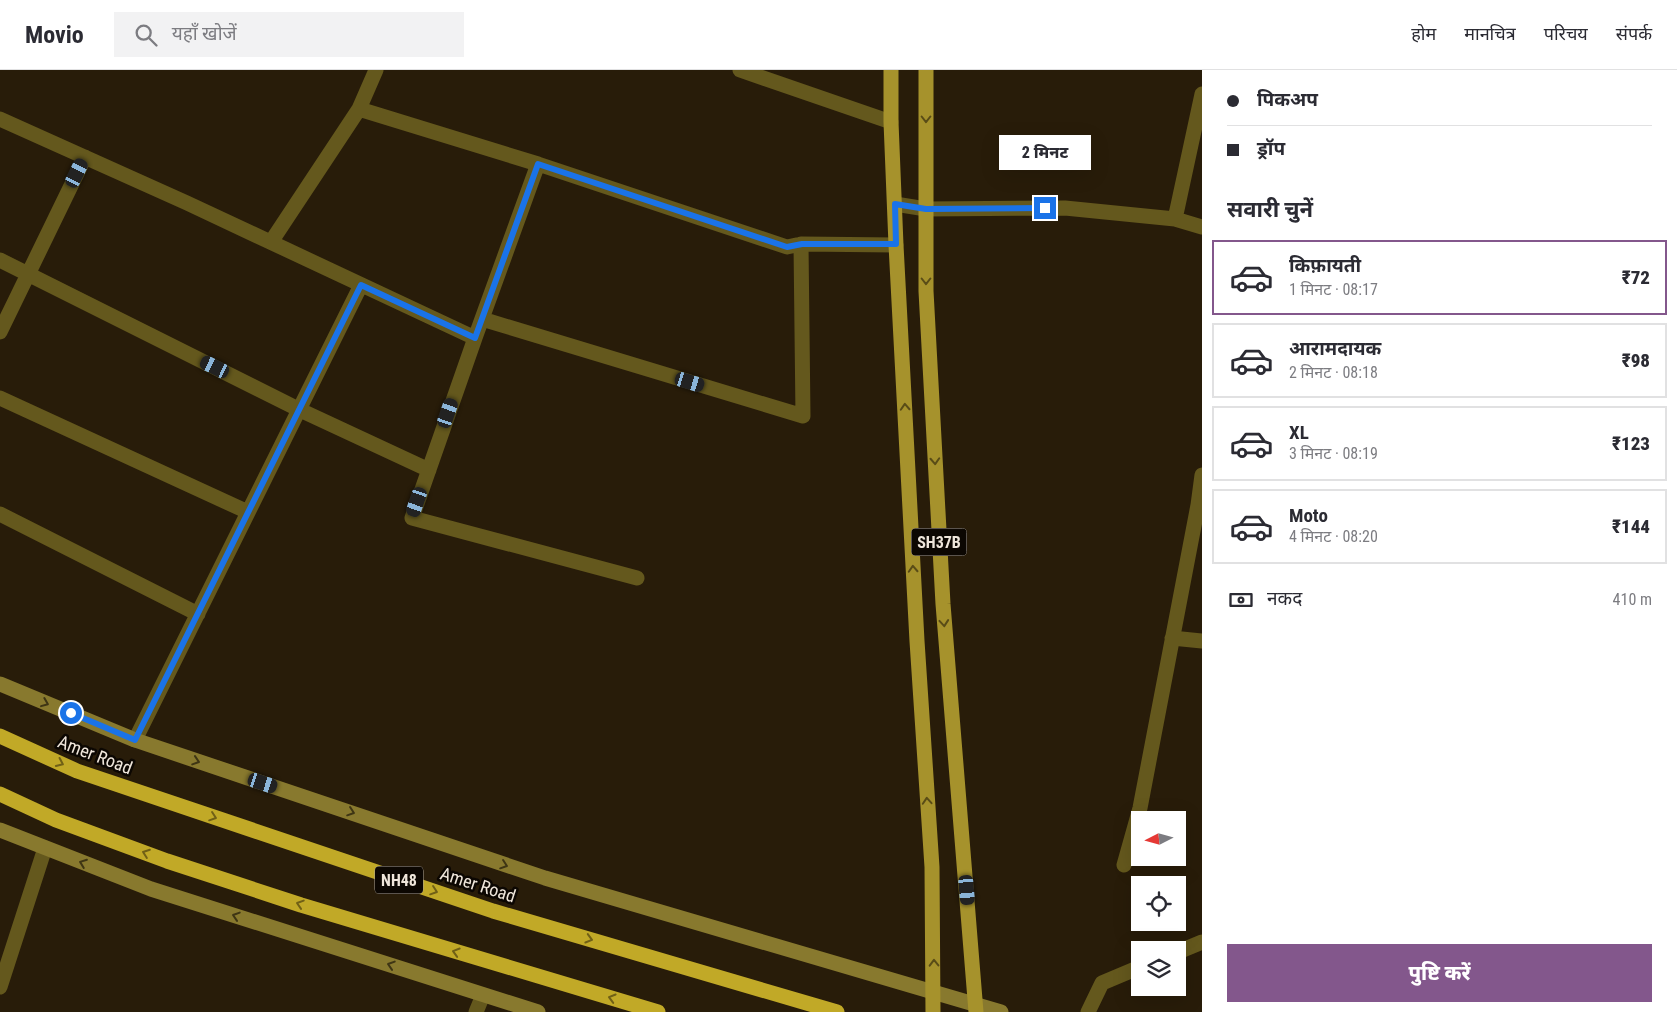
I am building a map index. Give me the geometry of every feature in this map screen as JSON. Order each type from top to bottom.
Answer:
[{"type":"highway","name":"Amer Road","points":[[0,736],[77,771],[484,908],[837,1012]]},
{"type":"highway","points":[[0,794],[56,820],[167,861],[301,905],[658,1012]]},
{"type":"main road","name":"SH37B","points":[[892,70],[891,122],[896,244],[932,867],[933,1012]]},
{"type":"main road","name":"SH37B","points":[[926,70],[926,291],[942,604],[976,1008]]},
{"type":"main road","points":[[906,436],[934,438]]},
{"type":"street","points":[[271,242],[359,109],[376,70]]},
{"type":"street","points":[[740,70],[891,122]]},
{"type":"street","points":[[1175,219],[1202,94]]},
{"type":"street","points":[[359,109],[538,164],[787,247],[802,244],[896,244]]},
{"type":"street","points":[[0,119],[271,242],[475,338]]},
{"type":"street","points":[[0,332],[85,157]]},
{"type":"street","points":[[538,164],[412,518],[636,578]]},
{"type":"street","points":[[895,204],[926,209],[1065,208],[1175,219],[1202,227]]},
{"type":"street","points":[[482,319],[803,416],[802,244]]},
{"type":"street","points":[[0,260],[300,410],[429,470]]},
{"type":"street","points":[[135,740],[361,285]]},
{"type":"street","points":[[0,398],[248,512]]},
{"type":"street","points":[[1124,865],[1140,808],[1198,505],[1202,474]]},
{"type":"street","points":[[0,514],[198,614]]},
{"type":"street","points":[[1172,638],[1202,641]]},
{"type":"street","points":[[0,684],[135,740],[545,878],[934,992],[976,1008],[1001,1012]]},
{"type":"street","points":[[0,830],[151,889],[538,1012]]},
{"type":"street","points":[[0,987],[45,848]]},
{"type":"street","points":[[1186,949],[1202,942]]},
{"type":"street","points":[[1088,1012],[1102,983],[1131,972]]},
{"type":"street","points":[[476,1012],[483,995]]},
{"type":"route","points":[[71,713],[135,740],[361,285],[475,338],[538,164],[787,247],[802,244],[896,244],[895,204],[926,209],[1045,208]]}]
